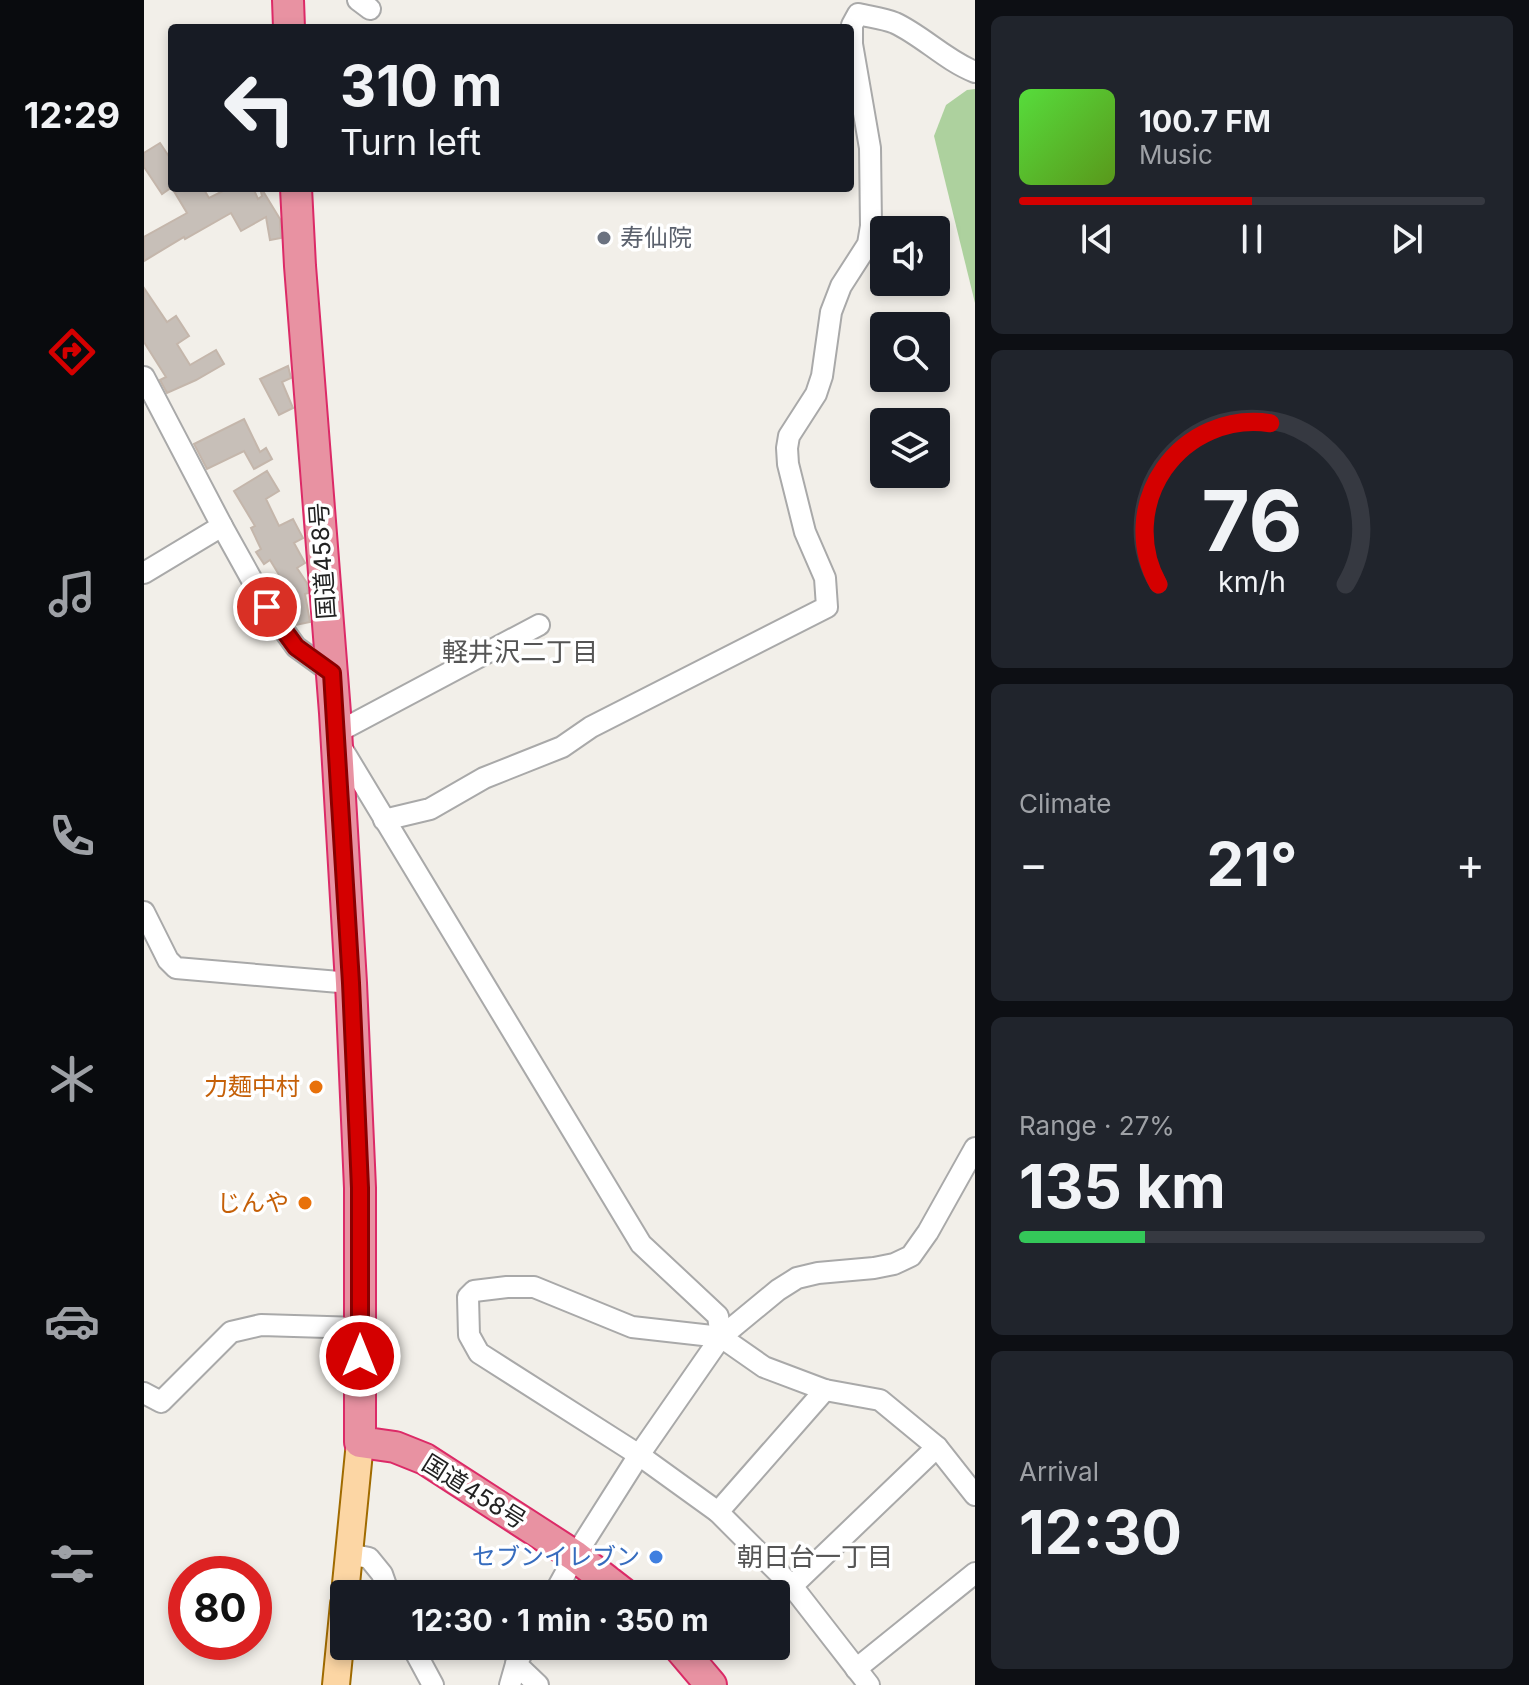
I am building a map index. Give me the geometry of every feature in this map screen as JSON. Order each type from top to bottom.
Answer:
[{"type":"highway","points":[[288,0],[289,24]]},
{"type":"highway","name":"国道458号","points":[[296,192],[332,673],[351,983],[360,1188],[360,1442],[395,1447],[425,1459],[575,1556],[606,1580]]},
{"type":"highway","points":[[690,1660],[711,1685]]},
{"type":"main road","points":[[346,1580],[360,1442]]},
{"type":"main road","points":[[336,1685],[338,1660]]},
{"type":"street","points":[[853,24],[858,14],[891,21],[941,55],[975,72]]},
{"type":"street","points":[[384,820],[430,809],[484,778],[562,747],[591,727],[827,607],[825,578],[805,532],[787,448],[789,436],[816,394],[822,376],[831,312],[841,286],[868,244],[871,226],[870,148],[854,56]]},
{"type":"street","points":[[144,377],[267,607],[296,647],[332,673]]},
{"type":"street","points":[[144,573],[222,526]]},
{"type":"street","points":[[539,625],[336,736],[641,1244],[718,1316],[721,1337]]},
{"type":"street","points":[[144,912],[168,960],[176,968],[351,983]]},
{"type":"street","points":[[562,1580],[639,1455],[721,1337],[797,1278],[884,1266],[911,1256],[975,1148]]},
{"type":"street","points":[[975,1495],[937,1447],[880,1400],[825,1390],[764,1367],[721,1337],[632,1327],[534,1287],[474,1291],[468,1297],[469,1335],[479,1353],[639,1455],[718,1512],[792,1586],[862,1677],[975,1573]]},
{"type":"street","points":[[144,1393],[161,1402],[231,1332],[261,1325],[360,1328]]},
{"type":"street","points":[[718,1512],[825,1390]]},
{"type":"street","points":[[792,1586],[937,1447]]},
{"type":"street","points":[[349,1554],[369,1558],[384,1580]]},
{"type":"street","points":[[420,1660],[433,1685]]},
{"type":"street","points":[[510,1685],[519,1660]]},
{"type":"street","points":[[524,1660],[538,1685]]},
{"type":"green space","points":[[975,89],[975,303],[934,136],[946,105],[967,90]]},
{"type":"building","points":[[160,143],[168,155],[168,190],[162,194],[144,167],[144,153]]},
{"type":"building","points":[[174,192],[205,192],[209,198],[221,192],[255,192],[258,199],[264,192],[280,219],[281,238],[270,240],[266,217],[241,231],[231,213],[144,261],[144,237],[187,213]]},
{"type":"building","points":[[144,288],[167,322],[176,316],[189,336],[177,344],[190,365],[216,350],[224,364],[167,393],[160,380],[166,377],[144,342]]},
{"type":"building","points":[[288,366],[291,378],[282,382],[293,408],[279,415],[260,379]]},
{"type":"building","points":[[244,419],[260,452],[266,448],[272,459],[254,469],[244,451],[207,469],[194,444]]},
{"type":"building","points":[[267,471],[279,491],[266,499],[279,526],[293,519],[303,538],[294,543],[305,563],[297,568],[307,583],[308,593],[305,594],[310,622],[296,625],[272,590],[284,583],[270,560],[264,564],[256,552],[261,549],[251,528],[255,526],[234,491]]},
{"type":"place","name":"寿仙院","points":[[604,238]]},
{"type":"place","name":"力麺中村","points":[[316,1087]]},
{"type":"place","name":"じんや","points":[[305,1203]]},
{"type":"place","name":"セブンイレブン","points":[[656,1557]]},
{"type":"district","name":"軽井沢二丁目","points":[[520,652]]},
{"type":"district","name":"朝日台一丁目","points":[[815,1557]]},
{"type":"route","points":[[267,607],[296,647],[332,673],[360,1188],[360,1356]]}]
